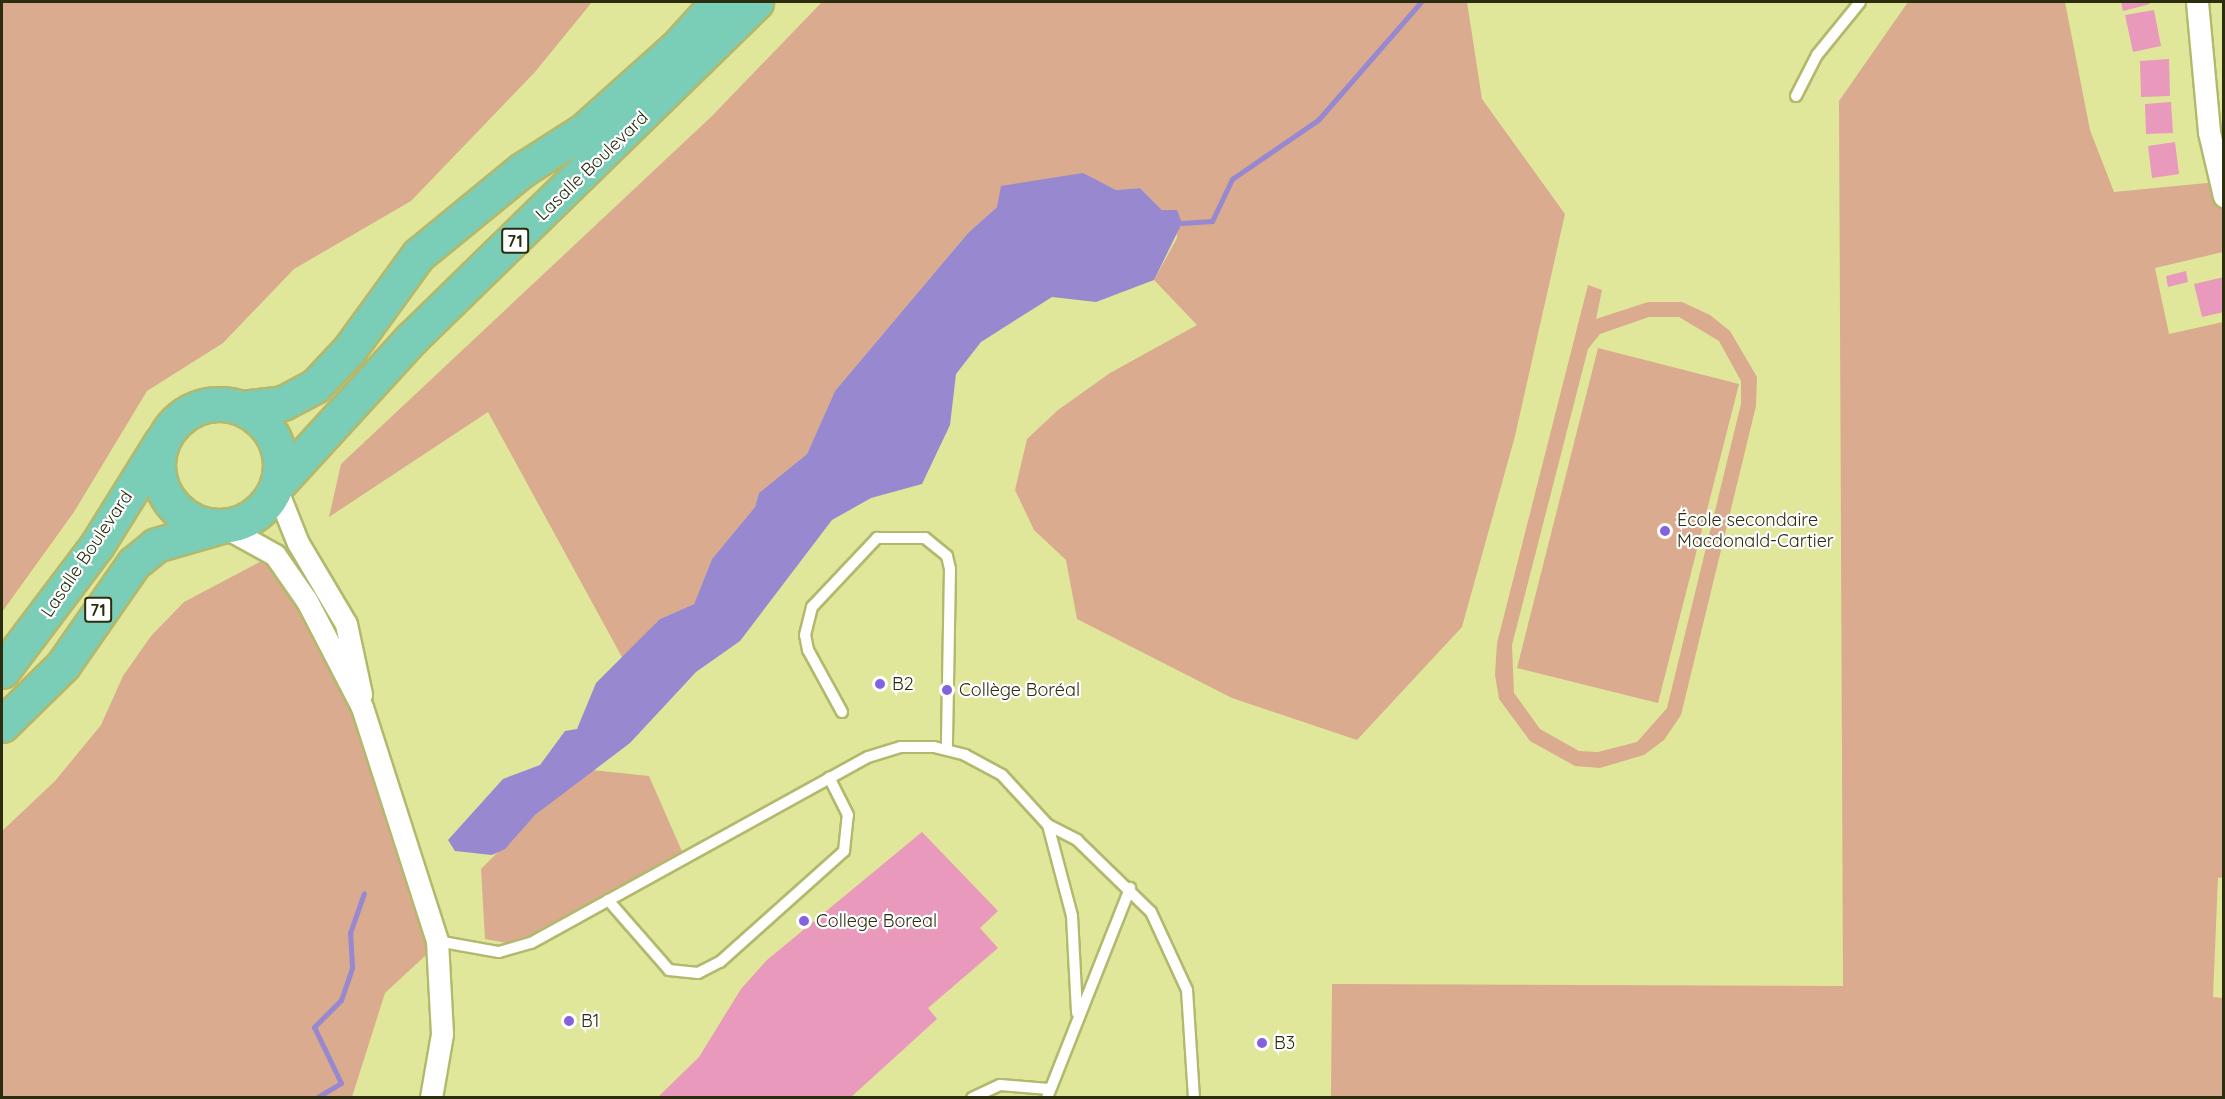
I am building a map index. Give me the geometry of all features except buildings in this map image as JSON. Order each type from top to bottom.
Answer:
[{"type":"highway","name":"Lasalle Boulevard","points":[[242,408],[283,403],[315,386],[349,350],[418,255],[522,170],[583,131],[677,47],[718,2]]},
{"type":"highway","name":"Lasalle Boulevard","points":[[277,486],[412,338],[756,2]]},
{"type":"highway","points":[[225,404],[242,408],[270,431],[281,466],[277,486],[255,515],[220,526],[183,515],[170,502],[158,468],[166,433],[192,410],[225,404]]},
{"type":"highway","name":"Lasalle Boulevard","points":[[2,670],[97,545],[166,433]]},
{"type":"highway","name":"71","points":[[2,725],[63,665],[134,562],[156,545],[220,526]]},
{"type":"street","points":[[2197,2],[2209,132],[2223,196]]},
{"type":"street","points":[[277,486],[298,543],[346,624],[362,707],[437,941],[442,1034],[431,1098]]},
{"type":"street","points":[[220,526],[275,555],[307,602],[362,707]]},
{"type":"lane","points":[[1796,96],[1817,55],[1860,2]]},
{"type":"lane","points":[[842,712],[807,650],[812,607],[877,538],[925,538],[947,556],[950,569],[947,749]]},
{"type":"lane","points":[[437,941],[484,952],[515,949],[829,777],[883,750],[918,745],[947,749],[1002,776],[1048,825],[1077,840],[1130,888],[1166,934],[1187,990],[1194,1098]]},
{"type":"lane","points":[[608,900],[669,970],[698,973],[720,962],[844,850],[848,815],[829,777]]},
{"type":"lane","points":[[1048,825],[1072,916],[1077,1020]]},
{"type":"lane","points":[[972,1098],[1000,1085],[1048,1093],[1130,888]]},
{"type":"shaded area","points":[[2,2],[592,2],[535,72],[411,201],[294,269],[223,343],[147,391],[74,512],[2,612]]},
{"type":"shaded area","points":[[822,2],[1467,2],[1482,99],[1565,214],[1515,436],[1462,627],[1357,740],[1232,698],[1077,619],[1066,560],[1034,530],[1015,490],[1027,439],[1058,410],[1110,373],[1197,325],[1154,280],[1177,238],[1177,211],[1162,210],[1140,188],[1116,190],[1102,183],[997,207],[968,233],[835,391],[807,454],[759,493],[755,507],[712,559],[694,604],[660,619],[623,659],[488,412],[329,517],[341,464],[712,116]]},
{"type":"shaded area","points":[[1908,2],[2065,2],[2090,130],[2114,192],[2217,182],[2223,200],[2223,252],[2155,268],[2169,334],[2223,322],[2224,877],[2218,878],[2213,997],[2223,998],[2223,1097],[1331,1098],[1332,984],[1843,986],[1839,101]]},
{"type":"shaded area","points":[[1083,173],[1116,190],[1140,188],[1162,210],[1177,210],[1182,223],[1154,280],[1096,302],[1052,297],[981,342],[956,374],[950,425],[922,484],[871,498],[832,520],[740,641],[696,672],[630,743],[535,815],[505,849],[492,855],[455,851],[448,840],[503,779],[540,765],[565,731],[577,729],[596,683],[660,619],[694,604],[712,559],[755,507],[759,493],[807,454],[835,391],[968,233],[997,207],[1001,186]]},
{"type":"shaded area","points":[[1588,285],[1602,290],[1596,319],[1648,302],[1682,302],[1710,315],[1730,331],[1757,377],[1756,406],[1681,715],[1664,740],[1644,755],[1600,768],[1575,766],[1530,741],[1499,699],[1495,675],[1497,643]],"holes":[[[1649,317],[1679,317],[1719,341],[1741,381],[1741,404],[1667,708],[1637,742],[1598,752],[1579,751],[1540,729],[1514,693],[1512,645],[1588,349],[1600,334]]]},
{"type":"shaded area","points":[[1598,348],[1739,384],[1658,703],[1517,668]]},
{"type":"shaded area","points":[[273,555],[312,602],[439,943],[385,993],[352,1097],[2,1098],[2,831],[55,781],[101,725],[123,676],[151,636],[184,602]]},
{"type":"shaded area","points":[[592,770],[649,776],[684,856],[525,946],[485,939],[481,869],[535,815]]},
{"type":"waterway","points":[[1182,223],[1212,221],[1232,179],[1318,120],[1421,2]]},
{"type":"waterway","points":[[316,1098],[341,1083],[314,1027],[341,1000],[352,968],[350,933],[364,893]]},
{"type":"place","name":"École secondaire Macdonald-Cartier","points":[[1665,531]]},
{"type":"place","name":"B2","points":[[880,684]]},
{"type":"place","name":"Collège Boréal","points":[[947,690]]},
{"type":"place","name":"College Boreal","points":[[804,921]]},
{"type":"place","name":"B1","points":[[569,1021]]},
{"type":"place","name":"B3","points":[[1262,1043]]}]
